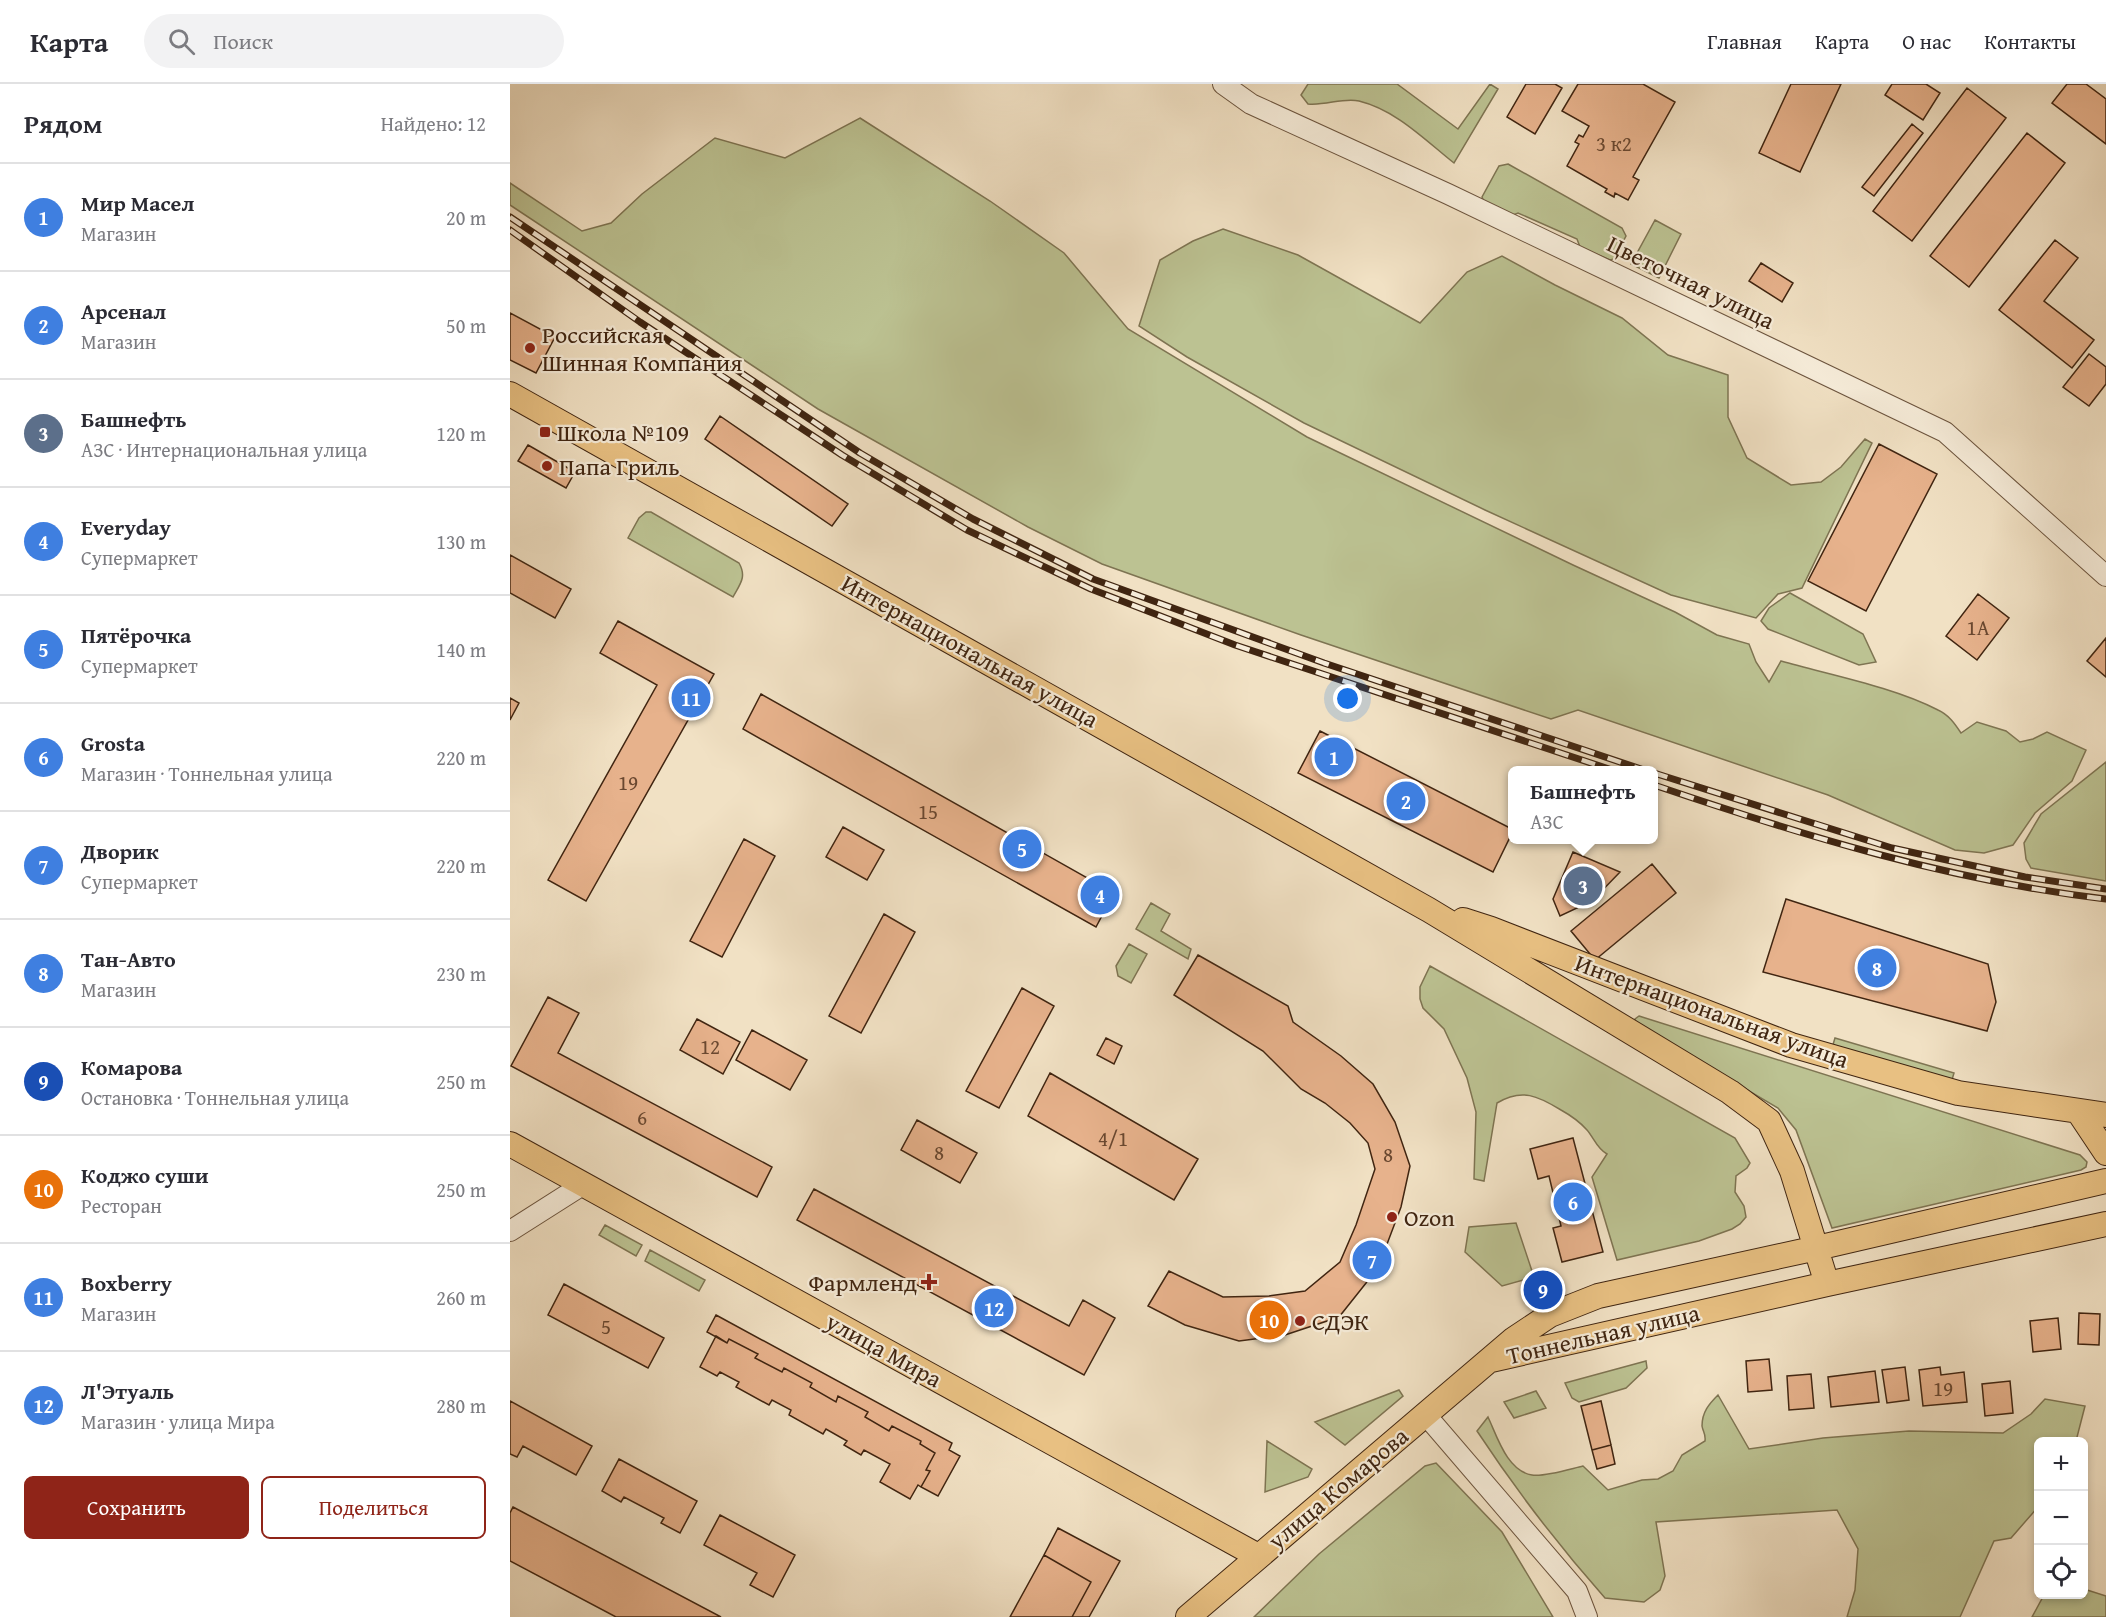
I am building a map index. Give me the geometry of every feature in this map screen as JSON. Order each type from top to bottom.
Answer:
[{"type":"main road","name":"Интернациональная улица","points":[[510,394],[1429,910],[1730,1092],[1769,1121],[1792,1171],[1827,1284]]},
{"type":"main road","name":"Интернациональная улица","points":[[1429,910],[1491,929],[1791,1045],[1958,1093],[2106,1115]]},
{"type":"main road","points":[[2078,1111],[2106,1153]]},
{"type":"main road","name":"улица Мира","points":[[510,1144],[1258,1556]]},
{"type":"main road","name":"Тоннельная улица","points":[[1489,1361],[1514,1339],[1550,1315],[1598,1296],[1817,1248],[2106,1180]]},
{"type":"main road","name":"Тоннельная улица","points":[[1489,1361],[1827,1284],[2106,1224]]},
{"type":"main road","name":"улица Комарова","points":[[1188,1617],[1489,1361]]},
{"type":"street","name":"Цветочная улица","points":[[1222,84],[1251,104],[1448,194],[1945,432],[2106,576]]},
{"type":"street","points":[[510,1231],[584,1184]]},
{"type":"street","points":[[1425,1414],[1577,1591],[1587,1617]]},
{"type":"green space","points":[[1308,84],[1397,84],[1458,129],[1490,84],[1498,89],[1454,163],[1410,127],[1373,105],[1353,100],[1308,104],[1301,95]]},
{"type":"green space","points":[[860,118],[990,201],[1064,253],[1128,329],[1307,437],[1675,612],[1717,635],[1749,644],[1756,662],[1769,682],[1781,661],[1882,688],[1921,702],[1945,714],[1961,733],[1977,722],[2006,731],[2020,742],[2047,732],[2086,750],[2072,781],[2035,813],[2013,845],[1984,853],[1955,850],[1828,795],[1578,710],[1551,719],[1301,635],[1102,564],[1028,527],[818,409],[510,205],[510,183],[582,231],[611,223],[642,194],[715,138],[785,158]]},
{"type":"green space","points":[[1508,164],[1622,228],[1626,236],[1614,259],[1610,260],[1580,247],[1577,239],[1518,213],[1508,217],[1485,204],[1482,197],[1499,166]]},
{"type":"green space","points":[[1655,220],[1681,234],[1659,278],[1631,264]]},
{"type":"green space","points":[[1223,229],[1298,255],[1420,323],[1467,272],[1502,256],[1622,318],[1668,355],[1728,375],[1728,417],[1747,458],[1791,485],[1821,482],[1841,467],[1865,439],[1872,443],[1802,588],[1778,594],[1756,618],[1671,595],[1485,510],[1304,423],[1187,357],[1139,326],[1160,260],[1193,241]]},
{"type":"green space","points":[[646,512],[651,512],[739,563],[742,576],[733,597],[628,538],[639,518]]},
{"type":"green space","points":[[1790,593],[1863,634],[1876,662],[1859,665],[1768,629],[1761,621],[1769,608]]},
{"type":"green space","points":[[2106,762],[2106,881],[2031,868],[2026,859],[2024,843],[2041,814]]},
{"type":"green space","points":[[1151,903],[1170,914],[1161,931],[1191,949],[1188,959],[1136,929]]},
{"type":"green space","points":[[1129,944],[1147,954],[1131,983],[1118,976],[1116,966]]},
{"type":"green space","points":[[1430,966],[1735,1138],[1750,1163],[1736,1176],[1735,1192],[1744,1206],[1746,1217],[1732,1229],[1699,1241],[1617,1260],[1592,1177],[1607,1154],[1575,1119],[1545,1101],[1530,1096],[1514,1096],[1497,1103],[1484,1181],[1474,1179],[1476,1112],[1467,1078],[1444,1029],[1423,1008],[1420,999],[1420,987]]},
{"type":"green space","points":[[1639,1016],[2080,1155],[2087,1162],[2086,1167],[1832,1228],[1796,1130],[1778,1108],[1636,1024],[1635,1019]]},
{"type":"green space","points":[[1835,1038],[1954,1073],[1951,1083],[1832,1048]]},
{"type":"green space","points":[[1516,1223],[1534,1277],[1502,1286],[1465,1252],[1469,1227]]},
{"type":"green space","points":[[605,1225],[642,1245],[636,1256],[599,1235]]},
{"type":"green space","points":[[650,1250],[705,1280],[699,1291],[645,1261]]},
{"type":"green space","points":[[1646,1361],[1647,1368],[1626,1388],[1579,1402],[1572,1398],[1565,1383]]},
{"type":"green space","points":[[1399,1390],[1403,1396],[1345,1445],[1315,1422]]},
{"type":"green space","points":[[1536,1391],[1546,1408],[1514,1418],[1504,1402]]},
{"type":"green space","points":[[1718,1395],[1749,1449],[1823,1438],[1909,1431],[2003,1433],[2031,1414],[2045,1399],[2085,1406],[2077,1437],[2034,1437],[2034,1512],[2011,1538],[1994,1541],[1960,1617],[1847,1617],[1855,1590],[1858,1549],[1837,1510],[1656,1522],[1665,1576],[1660,1590],[1644,1602],[1605,1598],[1538,1517],[1477,1431],[1488,1417],[1509,1460],[1523,1472],[1544,1475],[1583,1466],[1608,1490],[1642,1480],[1658,1479],[1673,1471],[1682,1455],[1705,1441],[1703,1417],[1709,1405]]},
{"type":"green space","points":[[1267,1441],[1312,1469],[1308,1477],[1265,1492]]},
{"type":"green space","points":[[1436,1463],[1502,1532],[1553,1617],[1254,1617],[1319,1554],[1425,1466]]},
{"type":"green space","points":[[2088,1590],[2106,1596],[2106,1617],[2032,1617],[2042,1599],[2088,1599]]},
{"type":"building","points":[[1526,84],[1555,84],[1562,88],[1535,134],[1507,117]]},
{"type":"building","points":[[1578,84],[1643,84],[1675,102],[1633,177],[1639,180],[1628,200],[1615,193],[1614,197],[1605,192],[1607,189],[1567,166],[1579,144],[1575,142],[1579,135],[1583,137],[1589,126],[1562,111]]},
{"type":"building","points":[[1791,84],[1841,84],[1800,172],[1759,153]]},
{"type":"building","points":[[1892,84],[1926,84],[1940,93],[1923,120],[1885,95]]},
{"type":"building","points":[[2067,84],[2086,84],[2106,99],[2106,144],[2052,103]]},
{"type":"building","points":[[1967,88],[2006,118],[1912,241],[1873,211]]},
{"type":"building","points":[[1912,124],[1923,133],[1874,196],[1862,187]]},
{"type":"building","points":[[2027,133],[2065,163],[1969,287],[1930,256]]},
{"type":"building","points":[[2055,240],[2078,258],[2044,301],[2094,340],[2072,368],[1999,310]]},
{"type":"building","points":[[1761,263],[1793,283],[1782,302],[1749,281]]},
{"type":"building","name":"Российская Шинная Компания","points":[[510,313],[555,337],[536,373],[510,360]]},
{"type":"building","points":[[2089,354],[2106,367],[2106,384],[2089,406],[2063,387]]},
{"type":"building","points":[[720,416],[848,504],[832,526],[705,439]]},
{"type":"building","points":[[1879,444],[1937,474],[1866,611],[1808,581]]},
{"type":"building","name":"Папа Гриль","points":[[528,445],[575,472],[566,488],[518,461]]},
{"type":"building","points":[[510,555],[571,589],[555,618],[510,593]]},
{"type":"building","points":[[1978,594],[2009,618],[1977,660],[1946,636]]},
{"type":"building","points":[[618,621],[714,674],[586,901],[548,880],[657,685],[600,653]]},
{"type":"building","points":[[2106,638],[2106,677],[2087,661]]},
{"type":"building","points":[[761,694],[1114,893],[1096,927],[743,729]]},
{"type":"building","points":[[510,698],[519,703],[510,720]]},
{"type":"building","points":[[1320,731],[1508,827],[1508,841],[1493,872],[1298,773]]},
{"type":"building","points":[[843,827],[884,850],[867,880],[826,857]]},
{"type":"building","points":[[744,839],[775,856],[722,957],[690,941]]},
{"type":"building","points":[[1573,852],[1620,872],[1592,901],[1560,916],[1553,899]]},
{"type":"building","points":[[1652,864],[1676,893],[1595,960],[1571,931]]},
{"type":"building","points":[[1786,899],[1988,964],[1996,1002],[1987,1031],[1763,972]]},
{"type":"building","points":[[884,914],[915,932],[861,1033],[829,1016]]},
{"type":"building","points":[[1198,955],[1288,1006],[1293,1022],[1341,1056],[1373,1084],[1395,1122],[1410,1166],[1401,1207],[1378,1268],[1339,1317],[1285,1335],[1239,1341],[1185,1325],[1148,1306],[1169,1271],[1223,1297],[1269,1296],[1305,1291],[1340,1262],[1356,1225],[1375,1169],[1368,1143],[1350,1123],[1325,1103],[1301,1089],[1263,1051],[1174,995]]},
{"type":"building","points":[[1022,988],[1054,1006],[999,1108],[966,1091]]},
{"type":"building","points":[[548,997],[579,1013],[558,1053],[772,1167],[757,1197],[511,1066]]},
{"type":"building","points":[[697,1019],[740,1042],[723,1074],[680,1050]]},
{"type":"building","points":[[752,1030],[807,1060],[790,1090],[736,1060]]},
{"type":"building","points":[[1106,1038],[1122,1046],[1114,1064],[1097,1055]]},
{"type":"building","points":[[1050,1073],[1198,1159],[1174,1200],[1028,1116]]},
{"type":"building","points":[[917,1120],[977,1153],[960,1183],[901,1150]]},
{"type":"building","points":[[1573,1138],[1603,1252],[1562,1262],[1553,1228],[1561,1226],[1549,1176],[1538,1179],[1530,1149]]},
{"type":"building","points":[[814,1189],[1069,1326],[1083,1300],[1115,1318],[1084,1375],[797,1220]]},
{"type":"building","points":[[564,1284],[664,1338],[648,1368],[548,1315]]},
{"type":"building","points":[[2079,1313],[2100,1314],[2099,1345],[2078,1344]]},
{"type":"building","points":[[716,1315],[952,1443],[949,1450],[960,1456],[938,1496],[921,1487],[930,1471],[926,1470],[935,1453],[920,1444],[921,1441],[892,1426],[889,1431],[865,1417],[868,1412],[838,1396],[836,1402],[810,1387],[812,1383],[784,1368],[782,1372],[755,1358],[758,1354],[729,1339],[727,1343],[707,1332]]},
{"type":"building","points":[[2058,1318],[2061,1349],[2033,1352],[2030,1321]]},
{"type":"building","points":[[716,1336],[727,1343],[729,1339],[758,1354],[755,1358],[782,1372],[784,1368],[812,1383],[810,1387],[836,1402],[838,1396],[868,1412],[865,1417],[889,1431],[892,1426],[921,1441],[920,1444],[935,1453],[926,1470],[930,1471],[921,1487],[918,1485],[910,1499],[880,1482],[890,1464],[864,1450],[861,1455],[844,1445],[847,1441],[826,1429],[823,1434],[789,1415],[791,1410],[772,1400],[769,1405],[736,1387],[739,1382],[720,1372],[717,1376],[700,1367]]},
{"type":"building","points":[[1769,1359],[1772,1390],[1748,1392],[1746,1361]]},
{"type":"building","points":[[1905,1367],[1909,1400],[1887,1403],[1882,1370]]},
{"type":"building","points":[[1940,1367],[1941,1375],[1964,1372],[1967,1402],[1923,1406],[1919,1370]]},
{"type":"building","points":[[1875,1371],[1879,1402],[1831,1407],[1828,1377]]},
{"type":"building","points":[[1811,1374],[1814,1408],[1789,1410],[1787,1376]]},
{"type":"building","points":[[2010,1381],[2013,1413],[1985,1416],[1982,1384]]},
{"type":"building","points":[[510,1401],[592,1446],[576,1475],[523,1446],[517,1457],[510,1454]]},
{"type":"building","points":[[1601,1401],[1611,1445],[1592,1450],[1581,1406]]},
{"type":"building","points":[[1611,1445],[1615,1464],[1597,1469],[1592,1450]]},
{"type":"building","points":[[619,1459],[697,1501],[680,1533],[661,1523],[664,1518],[624,1497],[621,1502],[602,1491]]},
{"type":"building","points":[[513,1507],[721,1617],[616,1617],[510,1561],[510,1513]]},
{"type":"building","points":[[720,1515],[795,1555],[773,1597],[750,1585],[757,1573],[704,1545]]},
{"type":"building","points":[[1058,1528],[1120,1561],[1089,1617],[1072,1617],[1091,1582],[1044,1555]]},
{"type":"building","points":[[1044,1555],[1091,1582],[1072,1617],[1010,1617]]},
{"type":"railway","points":[[510,217],[860,453],[973,519],[1093,579],[1324,663],[1632,766]]},
{"type":"railway","points":[[510,230],[640,322],[842,455],[967,530],[1091,589],[1235,645],[1600,766]]},
{"type":"railway","points":[[1658,774],[1892,848],[2025,877],[2106,889]]},
{"type":"railway","points":[[1658,786],[1877,854],[1991,881],[2106,899]]},
{"type":"place","name":"Российская Шинная Компания","points":[[530,348]]},
{"type":"place","name":"Школа №109","points":[[545,432]]},
{"type":"place","name":"Папа Гриль","points":[[547,466]]},
{"type":"place","name":"Boxberry","points":[[691,698]]},
{"type":"place","name":"Мир Масел","points":[[1334,757]]},
{"type":"place","name":"Арсенал","points":[[1406,801]]},
{"type":"place","name":"Пятёрочка","points":[[1022,849]]},
{"type":"place","name":"Башнефть","points":[[1583,886]]},
{"type":"place","name":"Everyday","points":[[1100,895]]},
{"type":"place","name":"Тан-Авто","points":[[1877,968]]},
{"type":"place","name":"Grosta","points":[[1573,1202]]},
{"type":"place","name":"Ozon","points":[[1392,1217]]},
{"type":"place","name":"Дворик","points":[[1372,1260]]},
{"type":"place","name":"Фармленд","points":[[929,1282]]},
{"type":"place","name":"Комарова","points":[[1543,1290]]},
{"type":"place","name":"Л'Этуаль","points":[[994,1308]]},
{"type":"place","name":"Коджо суши","points":[[1269,1320]]},
{"type":"place","name":"СДЭК","points":[[1300,1321]]}]
